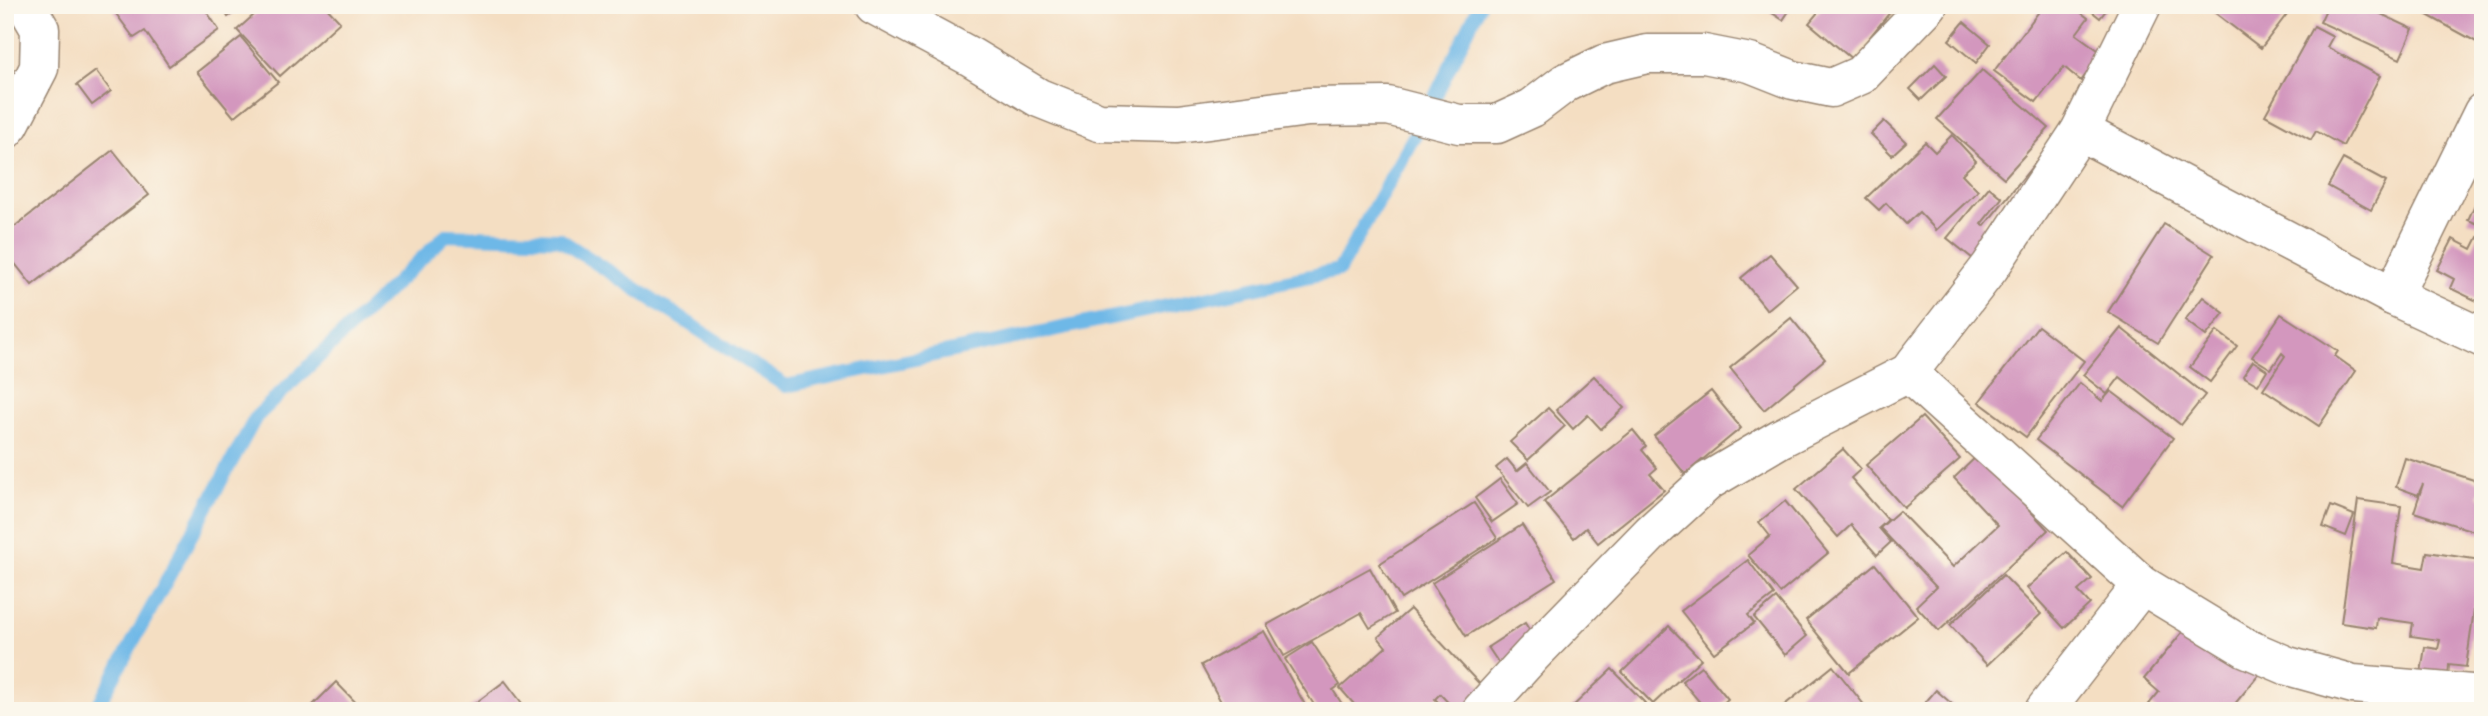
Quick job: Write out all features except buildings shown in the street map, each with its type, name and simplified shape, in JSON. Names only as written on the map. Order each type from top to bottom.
[{"type":"street","points":[[5,130],[39,68],[40,29],[26,5]]},
{"type":"street","points":[[874,5],[971,57],[1039,98],[1100,122],[1178,124],[1308,107],[1388,106],[1459,124],[1497,124],[1532,108],[1565,83],[1604,64],[1647,54],[1704,54],[1750,63],[1793,80],[1831,88],[1861,75],[1928,5]]},
{"type":"street","points":[[1481,711],[1532,654],[1651,533],[1708,481],[1782,438],[1908,373],[1990,267],[2080,131],[2142,5]]},
{"type":"street","points":[[2393,296],[2483,111]]},
{"type":"street","points":[[2080,131],[2393,296],[2483,338]]},
{"type":"street","points":[[1908,373],[2142,585],[2246,648],[2288,666],[2353,684],[2483,695]]},
{"type":"street","points":[[2044,711],[2142,585]]},
{"type":"waterway","points":[[95,711],[256,417],[446,235],[559,239],[786,386],[1339,270],[1426,115],[1480,5]]}]
